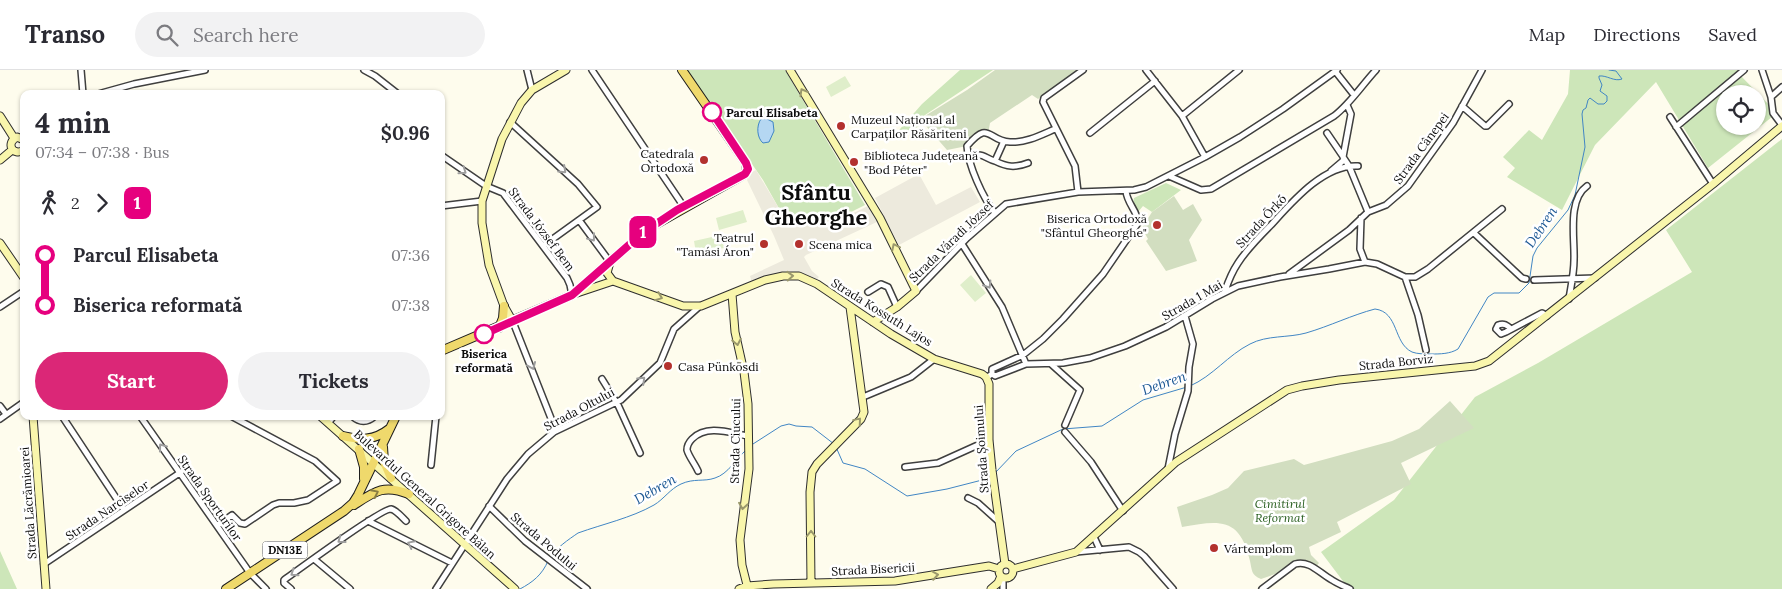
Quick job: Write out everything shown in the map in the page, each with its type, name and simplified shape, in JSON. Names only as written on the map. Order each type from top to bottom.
[{"type":"main road","points":[[512,322],[489,265],[482,223],[482,202],[502,139],[524,98],[532,90],[566,70]]},
{"type":"main road","points":[[572,295],[642,233],[684,207],[742,176],[748,169],[746,163],[682,70]]},
{"type":"main road","points":[[790,70],[880,218],[916,291]]},
{"type":"main road","points":[[0,116],[14,138]]},
{"type":"main road","name":"Strada Borviz","points":[[1076,552],[1185,455],[1287,390],[1339,380],[1482,364],[1496,357],[1713,184],[1782,125]]},
{"type":"main road","points":[[14,138],[20,138]]},
{"type":"main road","points":[[14,138],[10,144],[12,150],[20,152]]},
{"type":"main road","points":[[0,160],[12,150]]},
{"type":"main road","points":[[0,243],[20,272]]},
{"type":"main road","points":[[610,262],[608,273],[613,281],[683,306],[701,306]]},
{"type":"main road","name":"Strada Kossuth Lajos","points":[[701,306],[765,280],[790,276],[804,278],[934,359],[989,375]]},
{"type":"main road","points":[[445,350],[572,295],[613,281]]},
{"type":"main road","name":"Strada Váradi József","points":[[873,322],[916,291]]},
{"type":"main road","name":"Strada Ciucului","points":[[732,294],[735,332],[747,392],[748,477],[741,518],[740,540],[742,565],[748,588]]},
{"type":"main road","points":[[499,328],[503,318],[504,306]]},
{"type":"main road","points":[[811,582],[810,492],[812,472],[817,464],[862,416],[864,407],[850,307]]},
{"type":"main road","points":[[852,324],[859,312]]},
{"type":"main road","name":"Strada Șoimului","points":[[989,375],[989,440],[1002,572]]},
{"type":"main road","name":"Strada Lăcrămioarei","points":[[33,420],[46,589]]},
{"type":"main road","name":"Bulevardul General Grigore Bălan","points":[[325,420],[374,462],[513,588]]},
{"type":"main road","name":"DN13E","points":[[226,589],[344,511],[353,503],[394,420]]},
{"type":"main road","points":[[343,436],[370,439],[390,428]]},
{"type":"main road","points":[[384,441],[383,458],[391,478]]},
{"type":"main road","points":[[359,449],[364,467],[364,483]]},
{"type":"main road","points":[[344,511],[380,489],[395,489],[409,494]]},
{"type":"main road","points":[[991,589],[998,583],[1002,572],[1010,566],[1012,569],[1076,552]]},
{"type":"main road","name":"Strada Bisericii","points":[[748,588],[811,582],[878,582],[911,579],[989,566],[1002,572]]},
{"type":"main road","points":[[1002,572],[1007,578],[1011,576],[1012,569]]},
{"type":"main road","points":[[739,589],[748,588]]},
{"type":"street","points":[[81,70],[84,90]]},
{"type":"street","points":[[119,90],[188,71],[205,70]]},
{"type":"street","points":[[364,70],[371,72],[393,90]]},
{"type":"street","points":[[526,70],[532,90]]},
{"type":"street","points":[[592,70],[684,207]]},
{"type":"street","points":[[1078,192],[1075,166],[1055,130],[1043,102],[1046,97],[1083,70]]},
{"type":"street","points":[[1146,70],[1182,116],[1205,157]]},
{"type":"street","points":[[1182,116],[1240,70]]},
{"type":"street","points":[[1169,176],[1187,185],[1208,190],[1334,116],[1347,105],[1376,70]]},
{"type":"street","name":"Strada Cânepei","points":[[1288,275],[1340,237],[1368,212],[1386,205],[1408,186],[1453,123],[1482,70]]},
{"type":"street","points":[[1676,127],[1744,70]]},
{"type":"street","points":[[1762,70],[1771,97],[1773,113],[1782,125]]},
{"type":"street","name":"Strada Váradi József","points":[[916,291],[995,212],[1008,203],[1078,192],[1140,189],[1205,157],[1283,109],[1336,71],[1354,95]]},
{"type":"street","points":[[1090,133],[1155,81]]},
{"type":"street","points":[[84,86],[86,90]]},
{"type":"street","points":[[1771,97],[1782,87]]},
{"type":"street","points":[[1462,106],[1487,126],[1509,104]]},
{"type":"street","points":[[1343,157],[1351,114],[1347,105]]},
{"type":"street","points":[[1670,117],[1713,184]]},
{"type":"street","points":[[510,122],[578,184],[597,207],[543,246]]},
{"type":"street","points":[[995,212],[988,204],[970,162],[967,146],[975,137],[988,132],[1004,141],[1024,140],[1055,130]]},
{"type":"street","points":[[1327,133],[1349,166],[1368,212]]},
{"type":"street","points":[[995,161],[1004,141]]},
{"type":"street","points":[[970,162],[976,156],[982,155],[1003,165],[1017,167],[1028,163]]},
{"type":"street","name":"Strada Őrkő","points":[[1225,292],[1237,265],[1253,244],[1294,200],[1326,175],[1343,157]]},
{"type":"street","name":"Strada József Bem","points":[[445,158],[486,186],[503,192],[569,281],[572,295]]},
{"type":"street","name":"Strada Őrkő","points":[[1326,175],[1349,166],[1358,166]]},
{"type":"street","points":[[1569,299],[1575,235],[1573,215],[1581,192],[1587,186]]},
{"type":"street","points":[[989,375],[992,369],[1023,355],[1043,339],[1090,290],[1134,230],[1138,219],[1127,198],[1126,190]]},
{"type":"street","points":[[445,206],[482,202]]},
{"type":"street","points":[[1426,350],[1418,315],[1405,277],[1415,277],[1423,273],[1474,234],[1502,209]]},
{"type":"street","points":[[1361,218],[1360,249],[1365,262]]},
{"type":"street","points":[[579,220],[610,262]]},
{"type":"street","points":[[1474,234],[1522,278],[1526,279]]},
{"type":"street","points":[[962,244],[1002,307],[1026,364]]},
{"type":"street","name":"Strada 1 Mai","points":[[989,375],[995,376],[1026,364],[1063,363],[1102,354],[1147,337],[1238,286],[1288,275],[1365,262],[1377,264],[1405,277]]},
{"type":"street","points":[[1534,280],[1596,278]]},
{"type":"street","points":[[868,292],[881,284],[888,288],[896,307]]},
{"type":"street","points":[[0,307],[20,294]]},
{"type":"street","name":"Strada Oltului","points":[[436,589],[489,506],[520,462],[556,431],[617,402],[660,363],[672,333],[701,306]]},
{"type":"street","points":[[1511,329],[1542,313],[1547,316]]},
{"type":"street","points":[[1168,469],[1174,434],[1188,391],[1193,344],[1185,316]]},
{"type":"street","points":[[512,322],[556,431]]},
{"type":"street","points":[[863,397],[911,377],[934,359]]},
{"type":"street","points":[[1052,364],[1080,390],[1065,425]]},
{"type":"street","points":[[602,379],[617,402],[640,454]]},
{"type":"street","points":[[0,418],[20,405]]},
{"type":"street","points":[[0,406],[6,414]]},
{"type":"street","points":[[65,420],[124,510]]},
{"type":"street","name":"Strada Sporturilor","points":[[143,420],[250,573],[266,589]]},
{"type":"street","points":[[218,526],[232,515],[240,523],[246,524],[273,505],[308,500],[337,481],[315,461],[238,420]]},
{"type":"street","points":[[431,465],[436,420]]},
{"type":"street","points":[[698,471],[687,446],[694,437],[718,430],[748,440]]},
{"type":"street","points":[[1064,432],[1091,462],[1123,511]]},
{"type":"street","points":[[905,467],[938,463],[989,440]]},
{"type":"street","name":"Strada Narciselor","points":[[44,564],[181,472]]},
{"type":"street","name":"Strada Șoimului","points":[[968,498],[978,503],[998,520]]},
{"type":"street","name":"Strada Podului","points":[[489,506],[520,537],[587,589]]},
{"type":"street","points":[[291,589],[284,583],[284,580],[364,522],[369,522],[388,509],[393,509],[406,521]]},
{"type":"street","points":[[369,522],[452,564]]},
{"type":"street","points":[[1094,537],[1100,550]]},
{"type":"street","points":[[1076,552],[1130,548],[1139,552],[1173,589]]},
{"type":"street","points":[[314,559],[350,589]]},
{"type":"street","points":[[1262,589],[1295,564],[1302,562],[1313,566],[1331,580],[1350,589]]},
{"type":"street","points":[[1002,572],[1002,589]]},
{"type":"green space","name":"Parcul Elisabeta","points":[[687,70],[785,70],[865,205],[831,222],[829,219],[813,224],[802,222],[790,228],[763,180]]},
{"type":"green space","points":[[960,70],[993,70],[919,119],[922,124],[897,140],[893,137],[922,104]]},
{"type":"green space","points":[[995,70],[1078,70],[1038,99],[1032,95],[990,123],[988,134],[975,137],[967,146],[947,150],[920,119]]},
{"type":"green space","points":[[1570,70],[1746,70],[1740,75],[1750,85],[1716,85],[1716,135],[1749,135],[1708,168],[1656,82],[1595,145],[1562,210],[1507,177],[1515,168],[1503,157],[1529,130],[1542,140],[1568,94]]},
{"type":"green space","points":[[845,76],[851,86],[831,97],[826,87]]},
{"type":"green space","points":[[1766,102],[1777,113],[1766,122]]},
{"type":"green space","points":[[1782,139],[1782,589],[1349,589],[1321,552],[1394,500],[1475,397],[1538,363],[1692,272],[1666,230]]},
{"type":"green space","points":[[1166,183],[1181,190],[1152,212],[1143,206],[1138,212],[1133,203],[1134,198]]},
{"type":"green space","points":[[1174,196],[1183,210],[1193,204],[1202,220],[1189,240],[1197,261],[1166,271],[1146,241],[1148,239],[1142,228],[1152,212]]},
{"type":"green space","points":[[743,210],[747,222],[719,230],[716,218]]},
{"type":"green space","points":[[721,235],[724,248],[696,253],[694,241]]},
{"type":"green space","points":[[971,275],[986,293],[975,302],[960,285]]},
{"type":"green space","name":"Cimitirul Reformat","points":[[1450,401],[1474,428],[1401,463],[1411,484],[1337,522],[1341,532],[1309,547],[1311,555],[1319,563],[1315,568],[1307,563],[1261,579],[1252,572],[1246,547],[1234,529],[1218,523],[1182,527],[1177,507],[1228,488],[1244,471],[1294,459],[1304,465],[1392,441],[1419,429]]},
{"type":"green space","points":[[0,551],[17,589],[0,589]]},
{"type":"shaded area","points":[[756,170],[790,227],[802,222],[813,224],[829,220],[831,224],[870,205],[879,221],[806,255],[804,257],[812,271],[819,277],[816,280],[789,271],[781,272],[752,283],[750,276],[784,260],[747,180],[752,172]]},
{"type":"shaded area","points":[[919,174],[936,205],[971,187],[980,202],[899,245],[875,198]]},
{"type":"water","points":[[765,118],[773,122],[774,131],[769,142],[763,143],[758,135],[758,128],[761,119]]},
{"type":"waterway","name":"Debren","points":[[1190,386],[1206,377],[1242,349],[1257,341],[1306,333],[1375,309],[1383,311],[1388,316],[1402,342],[1412,352],[1441,354],[1458,349],[1488,297],[1494,293],[1519,293],[1529,283],[1533,256],[1537,248],[1568,210],[1575,195],[1585,147],[1583,110],[1586,108],[1590,98],[1598,104],[1604,104],[1607,101],[1607,96],[1600,91],[1602,85],[1599,76],[1616,80],[1622,79],[1616,71],[1609,70]]},
{"type":"waterway","name":"Debren","points":[[995,473],[1016,451],[1063,429],[1102,426],[1143,400],[1187,387]]},
{"type":"waterway","name":"Debren","points":[[753,444],[781,426],[789,424],[812,427],[834,444]]},
{"type":"waterway","name":"Debren","points":[[836,447],[843,463],[865,469],[907,496],[947,489],[990,478]]},
{"type":"waterway","name":"Debren","points":[[550,558],[559,547],[578,533],[645,510],[658,503],[681,484],[720,476],[746,450]]},
{"type":"waterway","name":"Debren","points":[[520,589],[537,578],[548,561]]},
{"type":"bus line","name":"1","points":[[484,334],[572,295],[653,226],[677,210],[745,174],[748,169],[746,163],[712,112]]},
{"type":"place","name":"Parcul Elisabeta","points":[[712,112]]},
{"type":"place","name":"Muzeul Național al Carpaților Răsăriteni","points":[[841,126]]},
{"type":"place","name":"Catedrala Ortodoxă","points":[[704,160]]},
{"type":"place","name":"Biblioteca Județeană \"Bod Péter\"","points":[[854,162]]},
{"type":"place","name":"Biserica Ortodoxă \"Sfântul Gheorghe\"","points":[[1157,225]]},
{"type":"place","name":"Teatrul \"Tamási Áron\"","points":[[764,244]]},
{"type":"place","name":"Scena mica","points":[[799,244]]},
{"type":"place","name":"Biserica reformată","points":[[484,334]]},
{"type":"place","name":"Casa Pünkösdi","points":[[668,366]]},
{"type":"place","name":"Vártemplom","points":[[1214,548]]},
{"type":"district","name":"Sfântu Gheorghe","points":[[816,204]]}]
